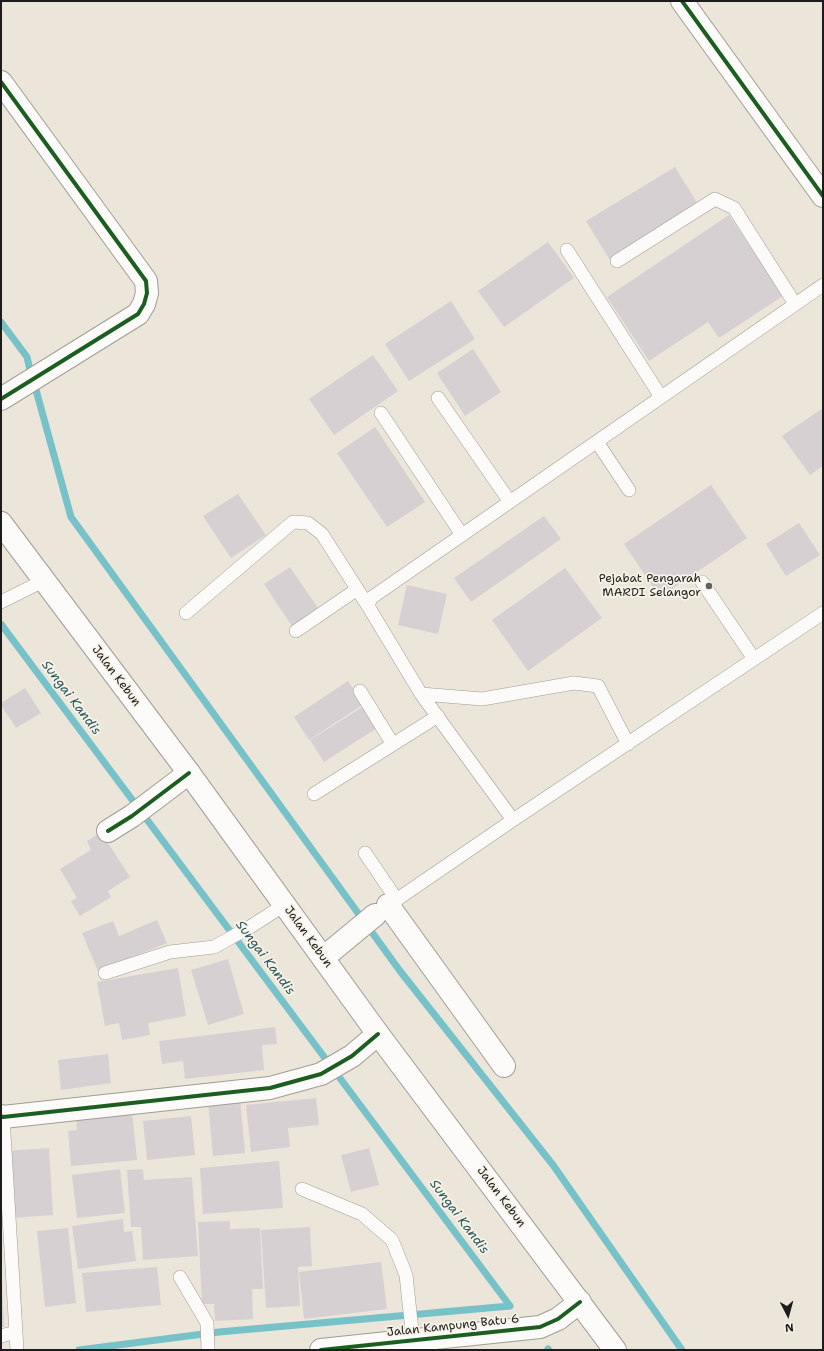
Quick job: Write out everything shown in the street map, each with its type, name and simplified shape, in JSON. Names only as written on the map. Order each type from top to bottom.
[{"type":"street","points":[[682,1],[823,196]]},
{"type":"street","points":[[1,82],[146,281],[147,292],[144,304],[138,314],[1,399]]},
{"type":"street","name":"Jalan Kebun","points":[[1,523],[189,773],[378,1034],[615,1350]]},
{"type":"street","points":[[108,831],[140,811],[189,773]]},
{"type":"street","points":[[323,958],[387,907],[504,1066]]},
{"type":"street","points":[[2,1117],[270,1088],[321,1074],[352,1056],[378,1034]]},
{"type":"street","name":"Jalan Kampung Batu 6","points":[[321,1350],[356,1348],[407,1340],[540,1326],[558,1319],[580,1302]]},
{"type":"lane","points":[[617,261],[715,199],[734,208],[795,304]]},
{"type":"lane","points":[[567,250],[661,397]]},
{"type":"lane","points":[[368,606],[371,598],[823,285]]},
{"type":"lane","points":[[438,398],[510,502]]},
{"type":"lane","points":[[381,413],[462,536]]},
{"type":"lane","points":[[597,442],[629,490]]},
{"type":"lane","points":[[186,613],[293,522],[308,522],[322,534],[356,590],[368,606],[421,694],[513,820]]},
{"type":"lane","points":[[1,602],[45,580]]},
{"type":"lane","points":[[702,582],[754,659]]},
{"type":"lane","points":[[296,631],[356,590]]},
{"type":"lane","points":[[365,853],[387,907],[513,820],[823,613]]},
{"type":"lane","points":[[421,694],[482,699],[574,683],[598,686],[628,744]]},
{"type":"lane","points":[[360,691],[392,743]]},
{"type":"lane","points":[[314,794],[392,743],[438,716]]},
{"type":"lane","points":[[106,973],[170,952],[214,947],[250,927],[284,905]]},
{"type":"lane","points":[[2,1117],[17,1348]]},
{"type":"lane","points":[[302,1189],[362,1214],[392,1240],[406,1275],[410,1306],[407,1340]]},
{"type":"lane","points":[[180,1277],[206,1323],[208,1349]]},
{"type":"lane","points":[[1,1336],[16,1332]]},
{"type":"building","points":[[675,167],[699,206],[610,260],[586,221]]},
{"type":"building","points":[[729,215],[783,296],[719,338],[708,322],[649,361],[607,297]]},
{"type":"building","points":[[548,242],[574,278],[504,327],[478,291]]},
{"type":"building","points":[[451,301],[475,339],[409,381],[385,344]]},
{"type":"building","points":[[473,349],[501,392],[465,416],[437,373]]},
{"type":"building","points":[[373,355],[398,391],[334,435],[309,399]]},
{"type":"building","points":[[823,408],[823,466],[810,475],[782,436]]},
{"type":"building","points":[[375,427],[425,502],[387,527],[337,453]]},
{"type":"building","points":[[711,485],[747,538],[660,597],[624,544]]},
{"type":"building","points":[[238,494],[266,535],[231,558],[203,516]]},
{"type":"building","points":[[544,516],[561,539],[471,602],[454,578]]},
{"type":"building","points":[[799,523],[820,555],[786,576],[766,544]]},
{"type":"building","points":[[290,567],[318,608],[292,626],[264,584]]},
{"type":"building","points":[[565,568],[602,618],[528,671],[492,620]]},
{"type":"building","points":[[407,585],[447,594],[438,634],[398,625]]},
{"type":"building","points":[[348,681],[364,704],[309,740],[294,717]]},
{"type":"building","points":[[25,688],[41,713],[16,728],[1,703]]},
{"type":"building","points":[[364,706],[377,728],[324,762],[310,740]]},
{"type":"building","points":[[101,832],[130,877],[108,891],[111,897],[80,916],[71,901],[77,898],[60,869],[91,850],[87,841]]},
{"type":"building","points":[[157,920],[167,943],[98,971],[82,933],[113,921],[119,936]]},
{"type":"building","points":[[228,959],[244,1014],[208,1025],[191,970]]},
{"type":"building","points":[[178,968],[186,1016],[148,1023],[150,1035],[122,1040],[119,1023],[105,1026],[97,982]]},
{"type":"building","points":[[275,1027],[277,1044],[262,1045],[264,1070],[185,1079],[183,1061],[162,1064],[159,1041]]},
{"type":"building","points":[[108,1054],[111,1083],[61,1090],[58,1060]]},
{"type":"building","points":[[240,1098],[245,1153],[213,1156],[208,1101]]},
{"type":"building","points":[[316,1098],[319,1125],[288,1128],[290,1147],[251,1152],[246,1105]]},
{"type":"building","points":[[132,1111],[137,1160],[71,1166],[68,1131],[77,1130],[76,1117]]},
{"type":"building","points":[[191,1116],[195,1155],[147,1160],[143,1121]]},
{"type":"building","points":[[49,1148],[53,1215],[11,1218],[6,1151]]},
{"type":"building","points":[[369,1148],[379,1185],[351,1192],[341,1155]]},
{"type":"building","points":[[279,1161],[283,1208],[203,1214],[200,1168]]},
{"type":"building","points":[[120,1169],[125,1213],[77,1218],[72,1175]]},
{"type":"building","points":[[143,1169],[144,1180],[192,1177],[198,1256],[143,1260],[141,1227],[131,1227],[127,1170]]},
{"type":"building","points":[[123,1219],[124,1232],[132,1231],[136,1261],[78,1269],[72,1226]]},
{"type":"building","points":[[230,1221],[230,1229],[260,1228],[263,1289],[252,1289],[253,1319],[215,1321],[214,1304],[202,1304],[198,1222]]},
{"type":"building","points":[[310,1227],[312,1266],[298,1267],[300,1306],[266,1308],[261,1230]]},
{"type":"building","points":[[68,1228],[76,1303],[45,1307],[37,1231]]},
{"type":"building","points":[[381,1262],[387,1309],[304,1319],[299,1272]]},
{"type":"building","points":[[157,1267],[161,1305],[86,1312],[82,1273]]},
{"type":"building","points":[[2,1281],[4,1327],[1,1327]]},
{"type":"waterway","points":[[1,322],[27,357],[30,370]]},
{"type":"waterway","points":[[36,390],[71,517],[400,971],[553,1165],[682,1350]]},
{"type":"waterway","name":"Sungai Kandis","points":[[1,624],[510,1306]]},
{"type":"waterway","points":[[79,1350],[219,1332],[510,1306]]},
{"type":"cycle path","points":[[682,1],[823,196]]},
{"type":"cycle path","points":[[1,82],[146,281],[147,293],[144,304],[138,314],[1,399]]},
{"type":"cycle path","points":[[108,831],[132,816],[189,773]]},
{"type":"cycle path","points":[[1,1116],[3,1117],[270,1088],[321,1074],[352,1056],[378,1034]]},
{"type":"cycle path","points":[[321,1350],[540,1327],[558,1319],[580,1302]]},
{"type":"place","name":"Pejabat Pengarah MARDI Selangor","points":[[709,586]]}]
